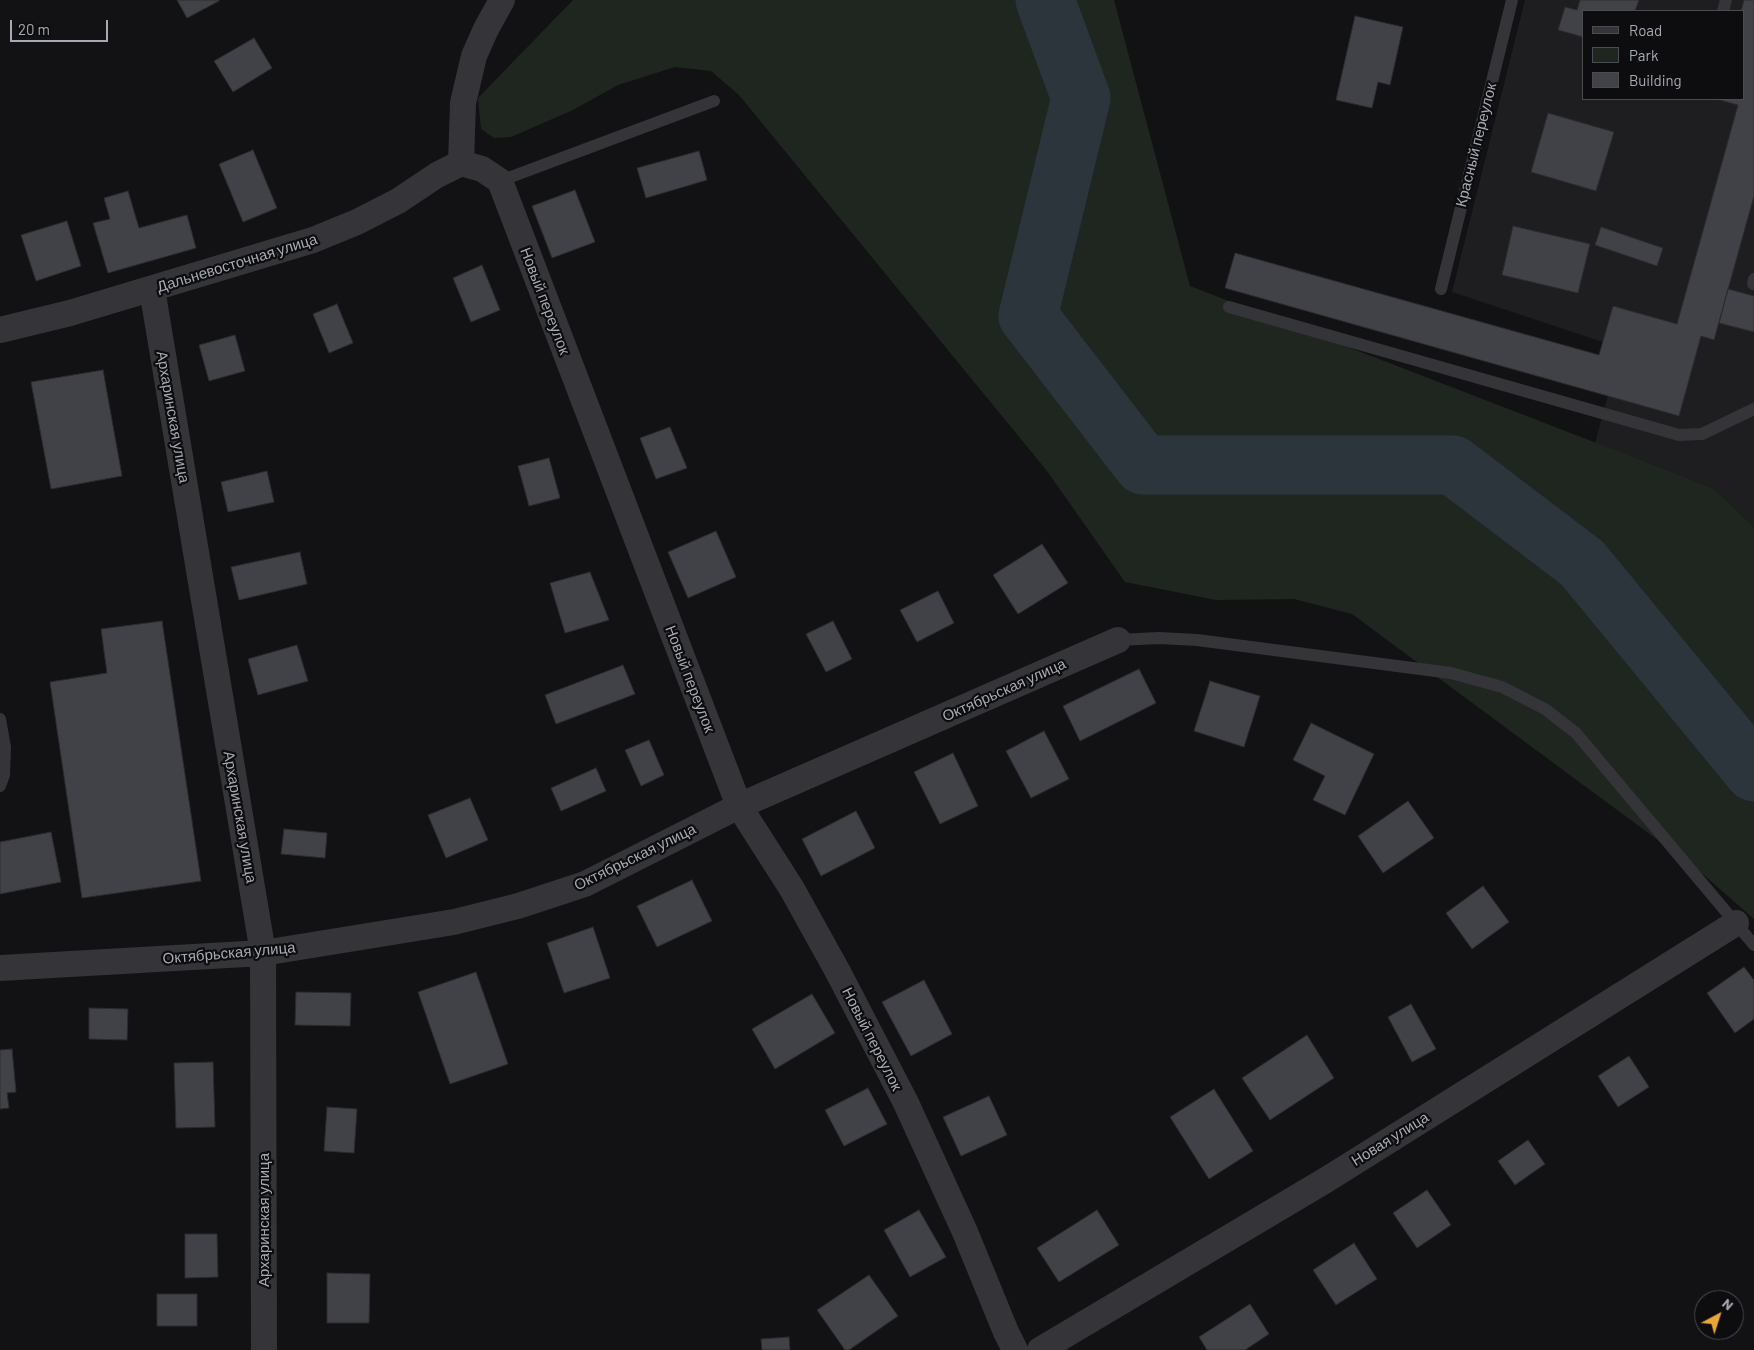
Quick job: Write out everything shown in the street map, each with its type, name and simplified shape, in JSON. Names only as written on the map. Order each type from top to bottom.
[{"type":"street","points":[[500,181],[482,169],[462,163],[463,103],[474,56],[502,0]]},
{"type":"street","name":"Дальневосточная улица","points":[[0,330],[70,313],[313,240],[358,222],[398,201],[437,175],[462,163]]},
{"type":"street","name":"Новый переулок","points":[[500,181],[739,806],[792,889],[838,972],[906,1104],[1015,1350]]},
{"type":"street","name":"Архаринская улица","points":[[152,289],[264,953],[264,1350]]},
{"type":"street","name":"Октябрьская улица","points":[[0,968],[264,953],[454,922],[518,906],[585,884],[739,806],[1118,640]]},
{"type":"street","name":"Новая улица","points":[[1040,1350],[1326,1180],[1736,923]]},
{"type":"lane","name":"Красный переулок","points":[[1441,289],[1512,0]]},
{"type":"lane","points":[[500,181],[714,101]]},
{"type":"lane","points":[[1229,307],[1679,435],[1702,434],[1754,409]]},
{"type":"lane","points":[[1118,640],[1159,638],[1197,640],[1451,673],[1502,687],[1545,709],[1576,732],[1754,945]]},
{"type":"lane","points":[[0,719],[4,747],[4,775],[0,786]]},
{"type":"shaded area","points":[[1525,0],[1754,0],[1754,527],[1713,488],[1595,443],[1621,348],[1452,292]]},
{"type":"green space","points":[[573,0],[1114,0],[1190,286],[1713,488],[1754,527],[1754,919],[1697,869],[1352,614],[1294,599],[1216,600],[1125,582],[1047,471],[739,95],[711,71],[675,67],[618,85],[573,110],[511,137],[494,138],[481,129],[478,98]]},
{"type":"building","points":[[177,0],[219,0],[219,1],[187,18]]},
{"type":"building","points":[[1580,0],[1639,0],[1635,10],[1582,10],[1582,37],[1558,30],[1565,7],[1577,10]]},
{"type":"building","points":[[1744,0],[1754,0],[1754,196],[1714,340],[1701,336],[1679,416],[1225,288],[1235,253],[1599,355],[1613,306],[1677,324],[1738,105],[1720,100],[1744,100],[1744,10],[1741,10]]},
{"type":"building","points":[[1355,16],[1403,27],[1390,85],[1378,82],[1372,108],[1336,100]]},
{"type":"building","points":[[254,38],[272,68],[233,92],[214,61]]},
{"type":"building","points":[[1548,113],[1614,132],[1596,191],[1531,172]]},
{"type":"building","points":[[253,150],[277,208],[243,222],[219,164]]},
{"type":"building","points":[[699,151],[707,180],[646,198],[637,168]]},
{"type":"building","points":[[575,190],[595,242],[552,258],[532,206]]},
{"type":"building","points":[[128,191],[139,228],[187,215],[196,248],[108,273],[93,223],[110,219],[104,198]]},
{"type":"building","points":[[67,221],[81,266],[36,281],[21,235]]},
{"type":"building","points":[[1513,226],[1590,244],[1578,293],[1502,275]]},
{"type":"building","points":[[1601,227],[1663,248],[1657,266],[1595,245]]},
{"type":"building","points":[[482,265],[500,310],[471,322],[453,278]]},
{"type":"building","points":[[1728,289],[1754,296],[1754,332],[1719,323]]},
{"type":"building","points":[[337,304],[353,343],[329,353],[313,314]]},
{"type":"building","points":[[235,335],[245,371],[209,381],[199,345]]},
{"type":"building","points":[[103,370],[122,476],[51,489],[31,382]]},
{"type":"building","points":[[670,427],[687,468],[656,479],[640,438]]},
{"type":"building","points":[[549,458],[560,498],[529,506],[518,466]]},
{"type":"building","points":[[267,471],[274,502],[228,512],[221,482]]},
{"type":"building","points":[[716,531],[736,577],[688,598],[668,552]]},
{"type":"building","points":[[1042,544],[1068,583],[1018,614],[993,575]]},
{"type":"building","points":[[300,552],[307,584],[239,600],[231,567]]},
{"type":"building","points":[[590,572],[609,620],[565,633],[550,583]]},
{"type":"building","points":[[938,591],[954,623],[917,642],[900,610]]},
{"type":"building","points":[[162,621],[201,881],[82,898],[50,682],[107,673],[101,629]]},
{"type":"building","points":[[833,621],[852,659],[826,672],[806,634]]},
{"type":"building","points":[[297,645],[308,681],[258,695],[248,659]]},
{"type":"building","points":[[623,665],[635,694],[556,724],[545,695]]},
{"type":"building","points":[[1139,669],[1156,703],[1080,741],[1063,706]]},
{"type":"building","points":[[1210,681],[1260,696],[1244,747],[1194,731]]},
{"type":"building","points":[[1311,723],[1374,754],[1345,815],[1313,800],[1325,776],[1293,760]]},
{"type":"building","points":[[1044,731],[1069,779],[1031,798],[1006,751]]},
{"type":"building","points":[[649,740],[664,775],[641,786],[625,750]]},
{"type":"building","points":[[953,753],[978,806],[940,824],[914,772]]},
{"type":"building","points":[[596,768],[606,791],[561,811],[551,788]]},
{"type":"building","points":[[470,798],[488,840],[446,858],[428,815]]},
{"type":"building","points":[[1408,801],[1434,838],[1383,873],[1358,836]]},
{"type":"building","points":[[856,811],[875,848],[821,876],[802,839]]},
{"type":"building","points":[[284,829],[327,833],[325,858],[281,854]]},
{"type":"building","points":[[51,832],[61,882],[0,894],[0,842]]},
{"type":"building","points":[[692,880],[712,921],[657,947],[637,906]]},
{"type":"building","points":[[1483,886],[1509,922],[1472,949],[1446,913]]},
{"type":"building","points":[[593,927],[610,978],[564,993],[547,943]]},
{"type":"building","points":[[1744,967],[1754,980],[1754,1019],[1735,1033],[1707,993]]},
{"type":"building","points":[[476,972],[508,1064],[450,1084],[418,992]]},
{"type":"building","points":[[924,980],[952,1034],[911,1056],[882,1002]]},
{"type":"building","points":[[296,992],[351,993],[350,1026],[295,1025]]},
{"type":"building","points":[[812,994],[835,1033],[775,1069],[752,1029]]},
{"type":"building","points":[[1411,1004],[1436,1049],[1412,1062],[1388,1017]]},
{"type":"building","points":[[89,1008],[128,1009],[127,1040],[89,1039]]},
{"type":"building","points":[[1307,1035],[1334,1078],[1270,1120],[1242,1078]]},
{"type":"building","points":[[12,1049],[16,1092],[7,1093],[9,1108],[0,1109],[0,1050]]},
{"type":"building","points":[[1629,1056],[1649,1087],[1618,1107],[1598,1076]]},
{"type":"building","points":[[213,1062],[215,1127],[176,1128],[174,1063]]},
{"type":"building","points":[[868,1088],[887,1124],[844,1146],[825,1110]]},
{"type":"building","points":[[1214,1089],[1253,1151],[1209,1179],[1170,1117]]},
{"type":"building","points":[[989,1096],[1007,1135],[961,1156],[943,1117]]},
{"type":"building","points":[[327,1107],[357,1109],[354,1153],[324,1151]]},
{"type":"building","points":[[1528,1140],[1545,1164],[1515,1185],[1498,1161]]},
{"type":"building","points":[[1427,1190],[1451,1225],[1417,1248],[1393,1213]]},
{"type":"building","points":[[919,1210],[946,1257],[910,1277],[884,1230]]},
{"type":"building","points":[[1097,1210],[1119,1245],[1059,1282],[1037,1248]]},
{"type":"building","points":[[185,1234],[217,1234],[218,1277],[185,1278]]},
{"type":"building","points":[[1354,1243],[1377,1279],[1336,1305],[1313,1270]]},
{"type":"building","points":[[327,1273],[370,1274],[369,1323],[327,1323]]},
{"type":"building","points":[[869,1275],[898,1316],[849,1350],[845,1350],[817,1310]]},
{"type":"building","points":[[157,1294],[197,1294],[197,1326],[157,1326]]},
{"type":"building","points":[[1250,1304],[1269,1334],[1245,1350],[1207,1350],[1199,1337]]},
{"type":"building","points":[[789,1337],[790,1350],[762,1350],[761,1339]]},
{"type":"waterway","points":[[1045,0],[1081,98],[1028,316],[1143,465],[1453,465],[1582,563],[1754,772]]}]
